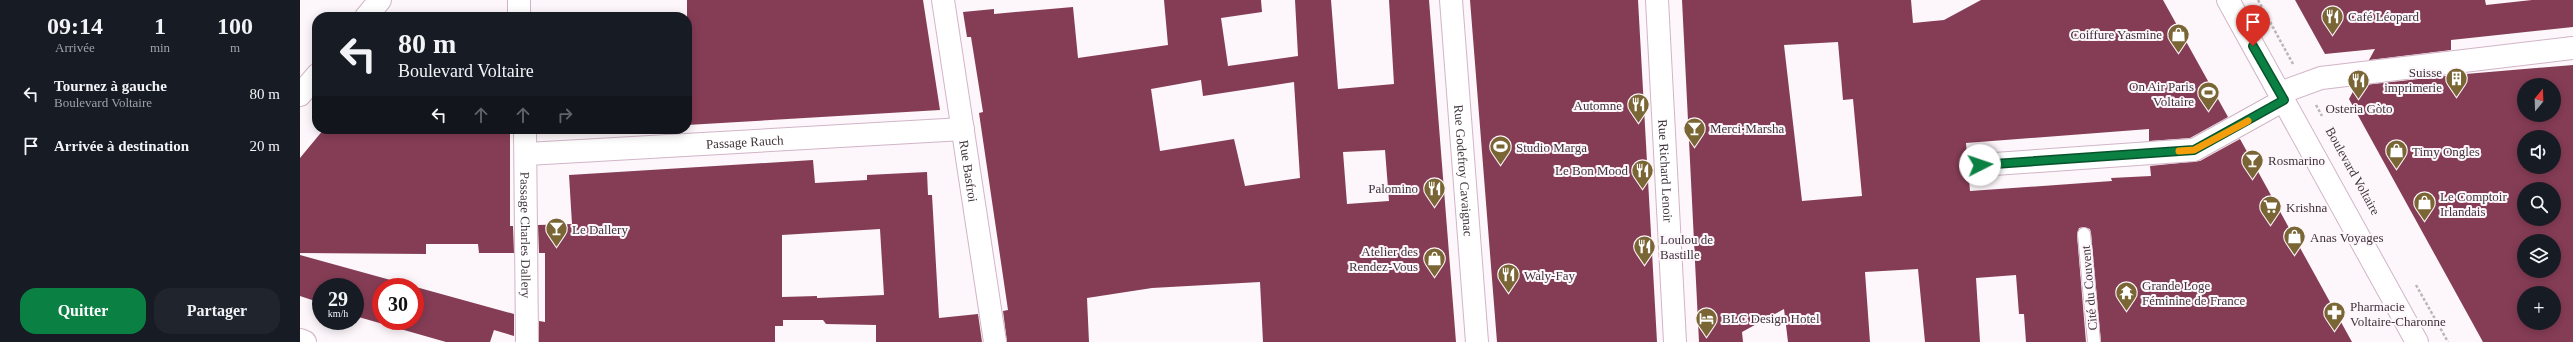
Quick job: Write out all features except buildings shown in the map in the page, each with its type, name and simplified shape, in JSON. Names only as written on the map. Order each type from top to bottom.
[{"type":"street","points":[[370,12],[380,0]]},
{"type":"street","points":[[519,0],[519,12]]},
{"type":"street","name":"Rue Basfroi","points":[[943,0],[995,342]]},
{"type":"street","name":"Rue Godefroy Cavaignac","points":[[1451,0],[1477,342]]},
{"type":"street","name":"Rue Richard Lenoir","points":[[1657,0],[1675,342]]},
{"type":"street","name":"Boulevard Voltaire","points":[[2228,0],[2417,342]]},
{"type":"street","points":[[1980,165],[2194,150],[2282,96],[2304,84],[2321,78],[2573,48]]},
{"type":"street","points":[[300,96],[312,81]]},
{"type":"street","name":"Passage Rauch","points":[[527,154],[963,130]]},
{"type":"street","name":"Passage Charles Dallery","points":[[525,134],[527,154],[527,342]]},
{"type":"street","points":[[300,340],[304,342]]},
{"type":"lane","name":"Cité du Couvent","points":[[2084,234],[2094,342]]},
{"type":"path","name":"Boulevard Voltaire","points":[[2258,0],[2323,118]]},
{"type":"path","points":[[2413,280],[2448,342]]},
{"type":"slow traffic","points":[[2179,151],[2194,150],[2248,121]]},
{"type":"place","name":"Café Léopard","points":[[2333,36]]},
{"type":"place","name":"Coiffure Yasmine","points":[[2178,54]]},
{"type":"place","name":"Suisse imprimerie","points":[[2457,98]]},
{"type":"place","name":"Osteria Gòto","points":[[2359,100]]},
{"type":"place","name":"On Air Paris Voltaire","points":[[2209,112]]},
{"type":"place","name":"Automne","points":[[1638,124]]},
{"type":"place","name":"Merci·Marsha","points":[[1695,148]]},
{"type":"place","name":"Studio Marga","points":[[1500,166]]},
{"type":"place","name":"Timy Ongles","points":[[2396,170]]},
{"type":"place","name":"Rosmarino","points":[[2253,180]]},
{"type":"place","name":"Le Bon Mood","points":[[1643,190]]},
{"type":"place","name":"Palomino","points":[[1434,208]]},
{"type":"place","name":"Le Comptoir Irlandais","points":[[2425,222]]},
{"type":"place","name":"Krishna","points":[[2270,226]]},
{"type":"place","name":"Le Dallery","points":[[557,248]]},
{"type":"place","name":"Anas Voyages","points":[[2294,256]]},
{"type":"place","name":"Loulou de Bastille","points":[[1644,266]]},
{"type":"place","name":"Atelier des Rendez-Vous","points":[[1434,278]]},
{"type":"place","name":"Waly-Fay","points":[[1509,294]]},
{"type":"place","name":"Grande Loge Féminine de France","points":[[2126,312]]},
{"type":"place","name":"Pharmacie Voltaire-Charonne","points":[[2334,332]]},
{"type":"place","name":"BLC Design Hotel","points":[[1706,338]]},
{"type":"route","points":[[1980,165],[2194,150],[2284,100],[2253,46]]}]
